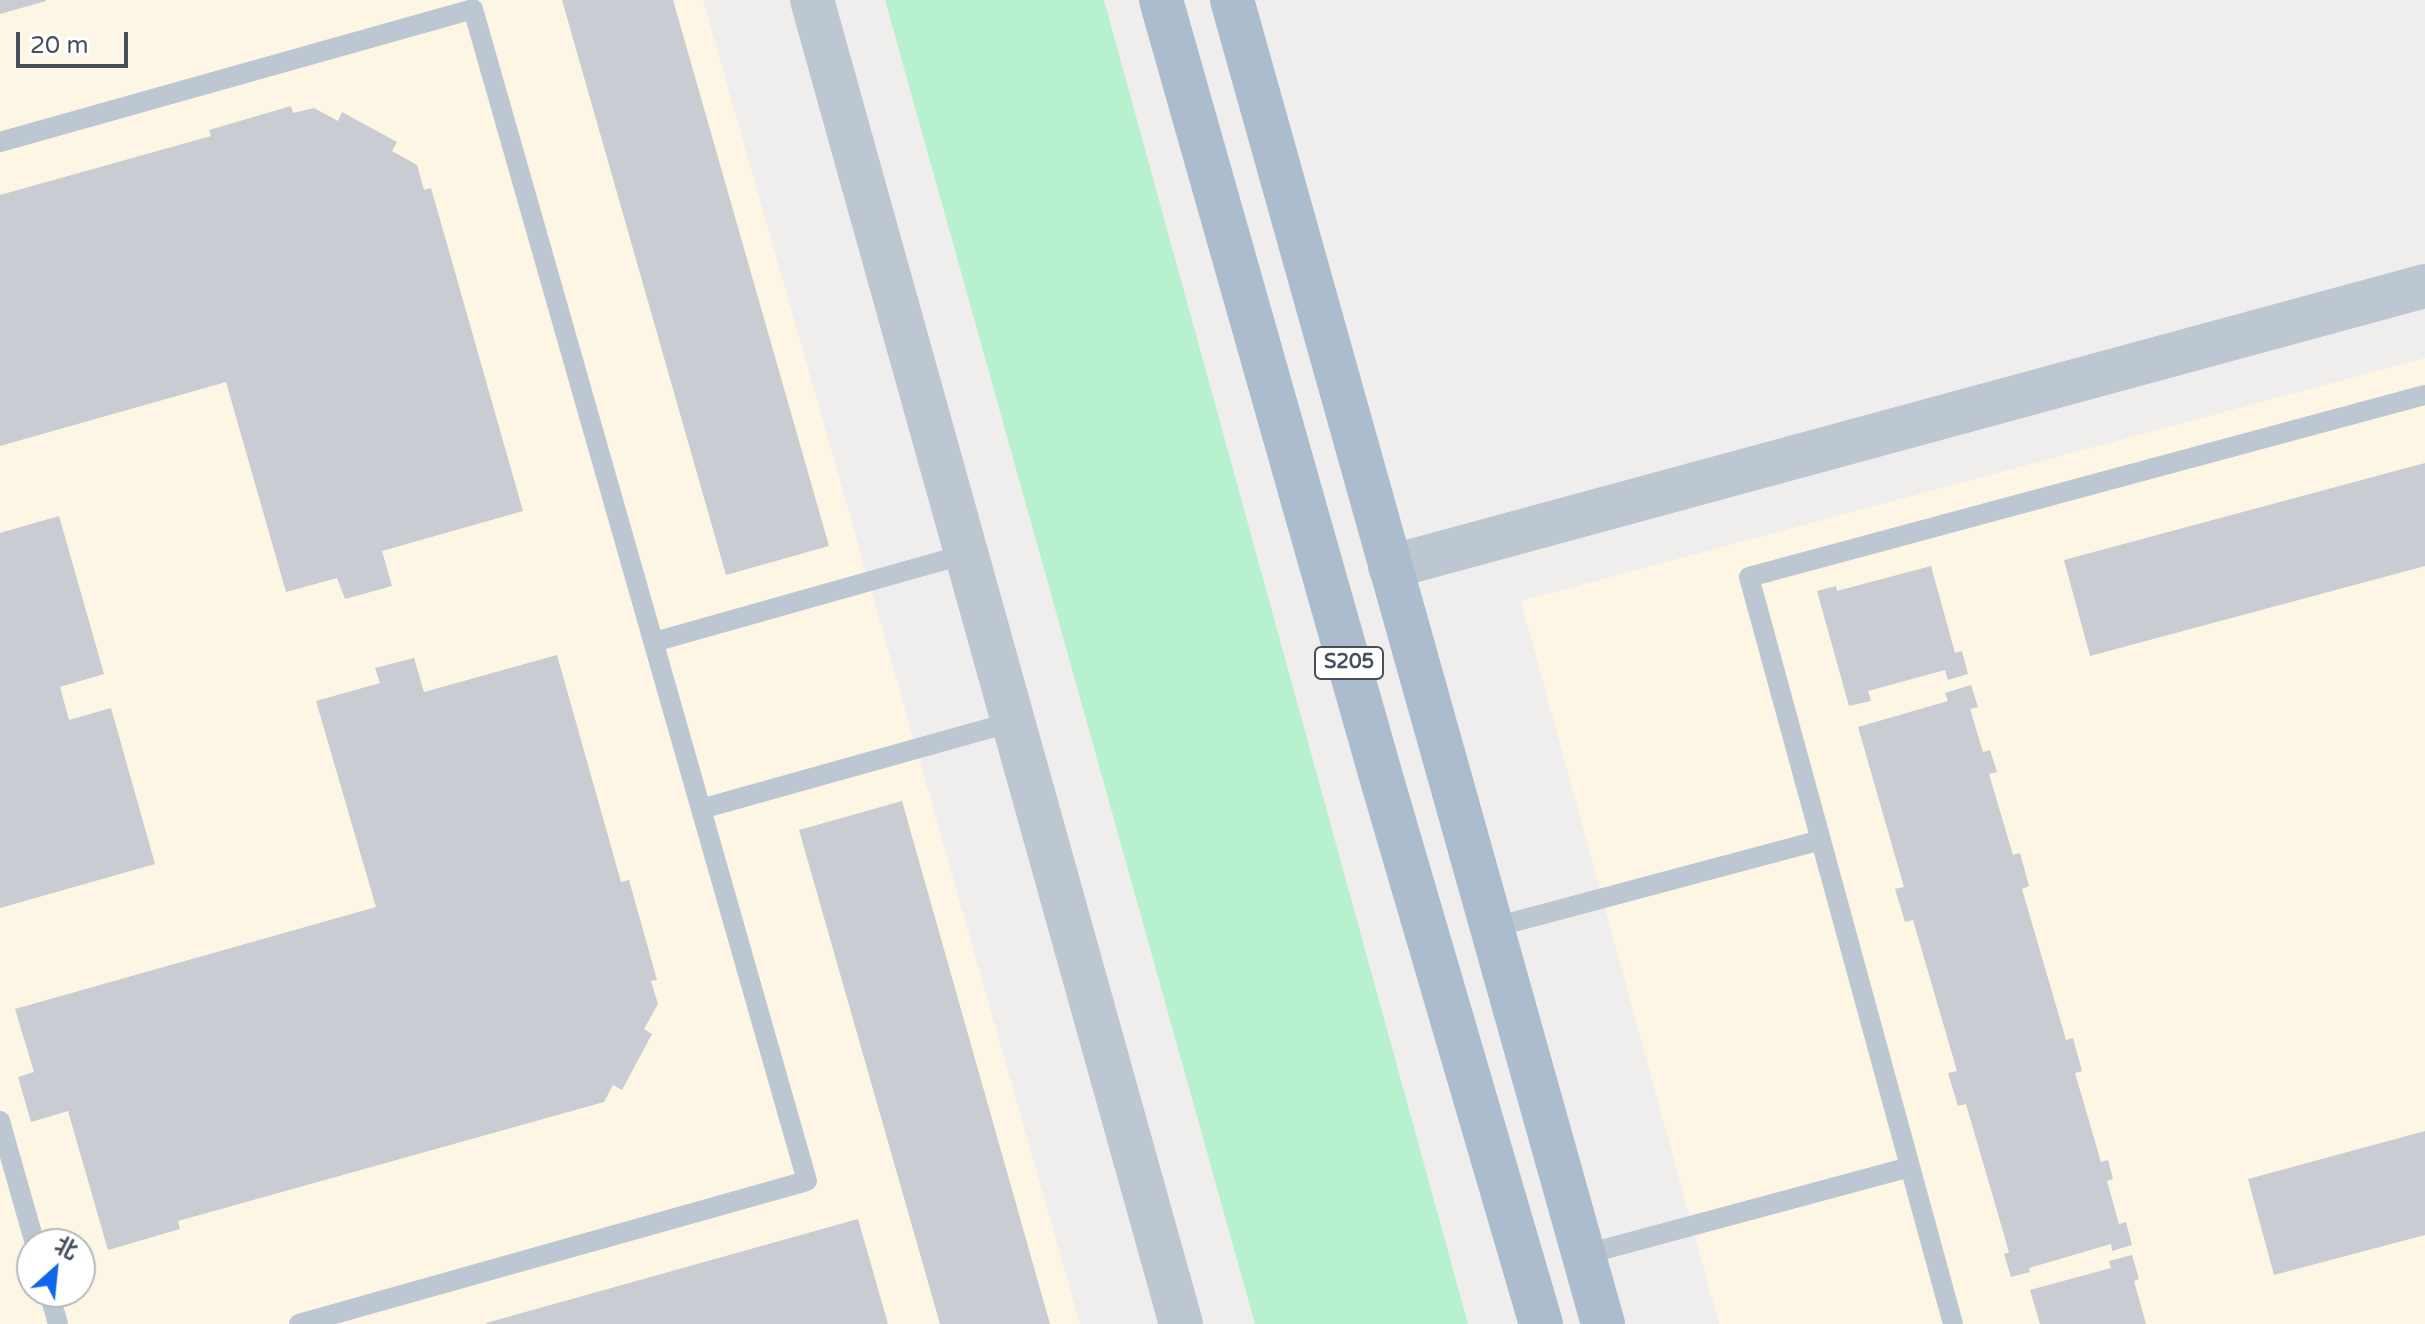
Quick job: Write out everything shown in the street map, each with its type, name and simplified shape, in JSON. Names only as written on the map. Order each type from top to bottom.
[{"type":"main road","name":"S205","points":[[1161,0],[1382,780],[1541,1324]]},
{"type":"main road","name":"S205","points":[[1232,0],[1603,1324]]},
{"type":"street","points":[[812,0],[1181,1324]]},
{"type":"street","points":[[1390,567],[2425,286]]},
{"type":"lane","points":[[0,142],[473,9],[807,1181],[299,1324]]},
{"type":"lane","points":[[1953,1324],[1749,577],[2425,395]]},
{"type":"lane","points":[[654,642],[966,554]]},
{"type":"lane","points":[[701,809],[1012,722]]},
{"type":"lane","points":[[1491,928],[1821,840]]},
{"type":"lane","points":[[0,1121],[30,1228]]},
{"type":"lane","points":[[1583,1255],[1910,1167]]},
{"type":"shaded area","points":[[0,0],[703,0],[1080,1324],[0,1324]]},
{"type":"shaded area","points":[[2425,358],[2425,1324],[1719,1324],[1521,601]]},
{"type":"green space","points":[[885,0],[1104,0],[1468,1324],[1255,1324]]},
{"type":"building","points":[[0,0],[46,0],[46,1],[0,14]]},
{"type":"building","points":[[562,0],[673,0],[829,546],[726,575]]},
{"type":"building","points":[[291,106],[293,113],[314,108],[338,121],[342,112],[397,142],[392,151],[417,165],[424,190],[431,188],[523,511],[382,551],[392,586],[345,599],[337,578],[286,592],[226,382],[0,446],[0,195],[211,136],[209,130]]},
{"type":"building","points":[[2425,463],[2425,566],[2090,656],[2064,560]]},
{"type":"building","points":[[59,516],[104,674],[60,687],[69,720],[111,708],[155,864],[0,908],[0,533]]},
{"type":"building","points":[[1931,566],[1955,653],[1962,651],[1968,674],[1948,680],[1945,670],[1868,691],[1871,701],[1849,706],[1817,591],[1836,586],[1837,591]]},
{"type":"building","points":[[557,655],[621,882],[629,880],[657,980],[651,981],[658,1004],[644,1029],[652,1034],[622,1090],[613,1085],[604,1102],[178,1221],[180,1229],[108,1250],[68,1111],[31,1122],[18,1077],[34,1072],[15,1009],[376,907],[316,701],[380,683],[375,668],[414,658],[424,692]]},
{"type":"building","points":[[1971,685],[1978,707],[1970,709],[1983,752],[1990,750],[1997,772],[1989,774],[2013,855],[2020,853],[2029,886],[2022,889],[2066,1040],[2073,1038],[2082,1071],[2075,1073],[2101,1162],[2108,1160],[2113,1179],[2107,1181],[2119,1224],[2126,1222],[2132,1245],[2112,1251],[2111,1244],[2029,1268],[2030,1272],[2011,1277],[2004,1254],[2009,1252],[1966,1104],[1958,1106],[1948,1073],[1957,1071],[1913,920],[1905,922],[1895,889],[1904,887],[1858,727],[1948,701],[1945,693]]},
{"type":"building","points":[[902,801],[1050,1324],[940,1324],[799,830]]},
{"type":"building","points":[[2425,1131],[2425,1235],[2274,1275],[2248,1179]]},
{"type":"building","points":[[858,1219],[888,1324],[486,1324],[486,1323]]},
{"type":"building","points":[[2132,1255],[2139,1279],[2134,1281],[2146,1324],[2040,1324],[2030,1290],[2111,1268],[2109,1261]]}]
